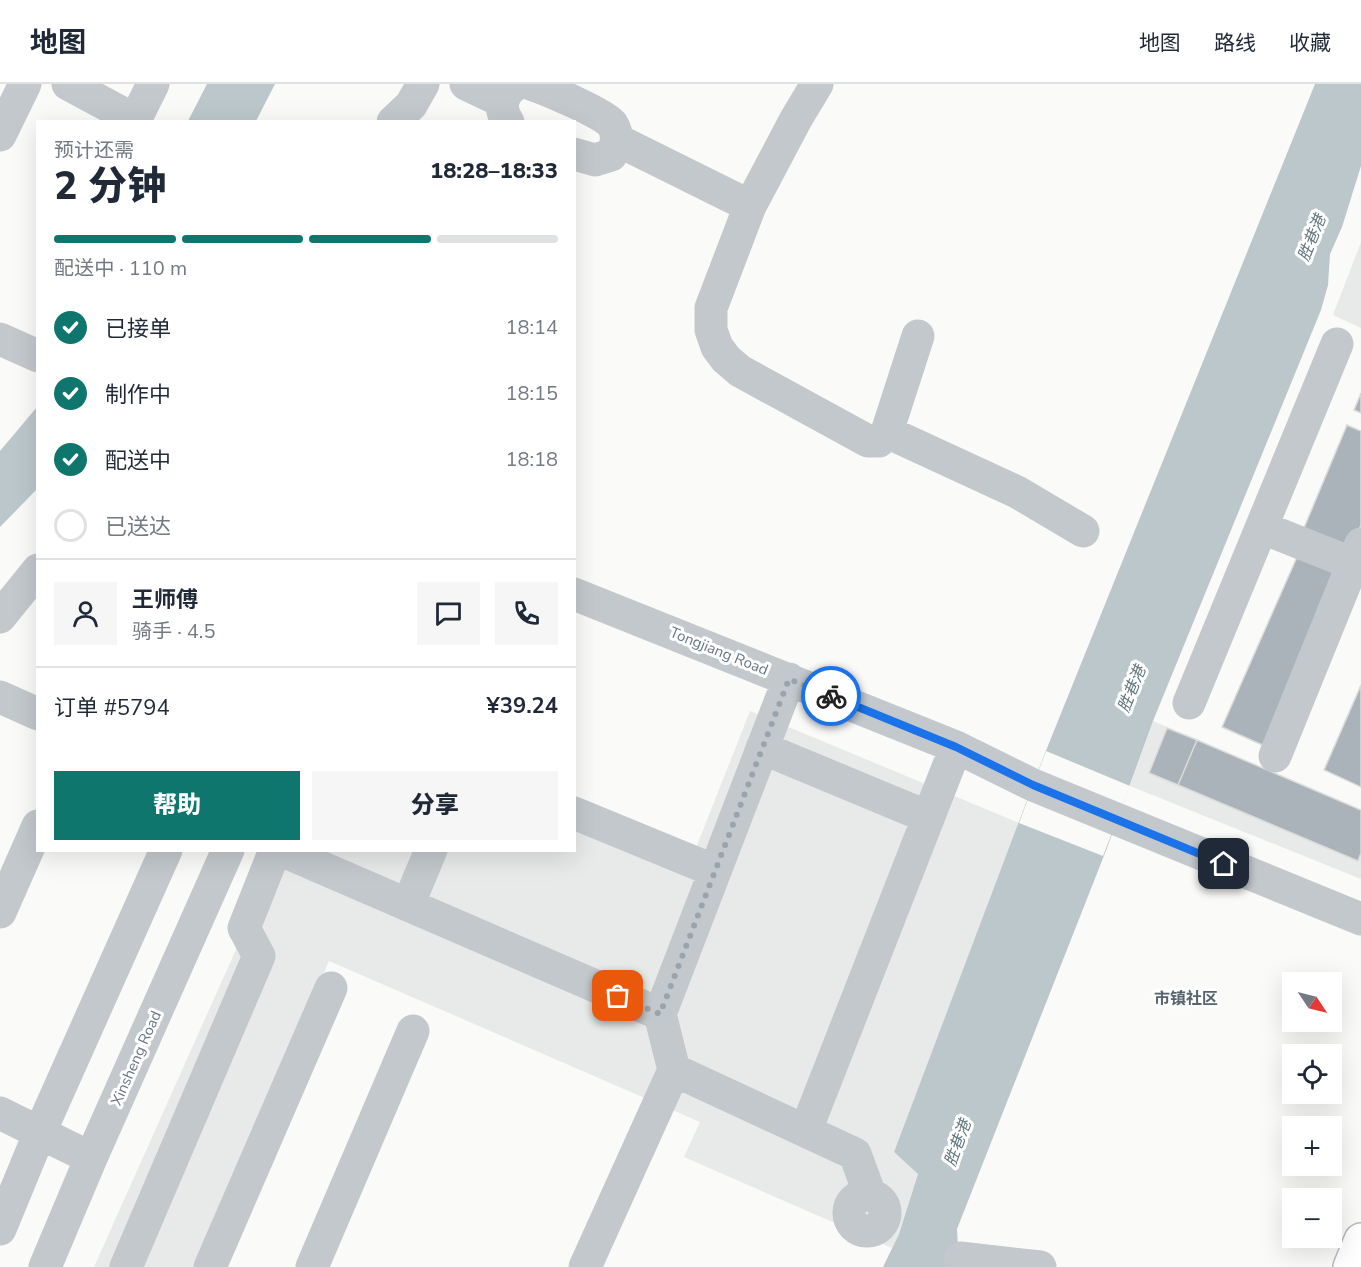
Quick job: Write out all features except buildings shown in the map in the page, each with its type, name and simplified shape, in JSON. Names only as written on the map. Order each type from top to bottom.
[{"type":"main road","points":[[1350,1267],[1361,1240]]},
{"type":"street","points":[[0,135],[25,84]]},
{"type":"street","points":[[68,84],[133,120]]},
{"type":"street","points":[[135,120],[153,84]]},
{"type":"street","points":[[395,120],[411,105],[423,84]]},
{"type":"street","points":[[466,84],[510,94],[569,102],[597,113],[612,124],[614,147]]},
{"type":"street","points":[[817,84],[796,119],[747,214],[711,308],[711,330],[717,347],[726,359],[740,371],[868,441],[879,441],[887,432],[918,336]]},
{"type":"street","points":[[614,147],[747,214]]},
{"type":"street","points":[[576,155],[595,160],[614,147]]},
{"type":"street","points":[[0,339],[36,355]]},
{"type":"street","points":[[1189,703],[1337,344]]},
{"type":"street","points":[[887,432],[1017,492],[1083,531]]},
{"type":"street","points":[[1263,528],[1358,558],[1275,756]]},
{"type":"street","points":[[0,617],[36,572]]},
{"type":"street","name":"Tongjiang Road","points":[[576,595],[956,747],[1033,785],[1117,821],[1361,919]]},
{"type":"street","points":[[585,1267],[674,1070],[660,1014],[789,679]]},
{"type":"street","points":[[0,696],[36,713]]},
{"type":"street","points":[[806,1130],[956,747]]},
{"type":"street","points":[[762,748],[928,817]]},
{"type":"street","points":[[576,814],[715,871]]},
{"type":"street","points":[[0,912],[36,831]]},
{"type":"street","points":[[0,1230],[40,1132],[165,852]]},
{"type":"street","name":"Xinsheng Road","points":[[45,1267],[227,852]]},
{"type":"street","points":[[126,1267],[259,956],[244,928],[274,852]]},
{"type":"street","points":[[286,852],[660,1014]]},
{"type":"street","points":[[408,905],[430,852]]},
{"type":"street","points":[[211,1267],[331,988]]},
{"type":"street","points":[[312,1267],[414,1031]]},
{"type":"street","points":[[674,1070],[855,1154],[870,1195]]},
{"type":"street","points":[[0,1113],[91,1158]]},
{"type":"street","points":[[960,1258],[1040,1267]]},
{"type":"shaded area","points":[[1361,242],[1361,328],[1333,315]]},
{"type":"shaded area","points":[[750,711],[1019,823],[894,1152],[918,1174],[899,1234],[892,1248],[684,1157],[700,1122],[329,961],[202,1267],[94,1267],[280,852],[576,852],[576,802],[694,853]]},
{"type":"shaded area","points":[[1153,721],[1361,810],[1361,879],[1130,786]]},
{"type":"water","points":[[207,84],[275,84],[257,120],[189,120]]},
{"type":"water","name":"胜巷港","points":[[1315,84],[1361,84],[1361,166],[1342,227],[1330,254],[1328,285],[1321,310],[1153,721],[1107,848],[957,1229],[959,1267],[883,1267],[899,1234],[918,1174],[894,1152],[1043,758]]},
{"type":"water","points":[[36,408],[36,490],[0,527],[0,451]]},
{"type":"pier","points":[[1046,751],[1130,786],[1103,856],[1019,823]]},
{"type":"way so far","points":[[618,996],[660,1014],[789,679],[831,696]]},
{"type":"district","name":"市镇社区","points":[[1186,999]]},
{"type":"route","points":[[831,696],[956,747],[1033,785],[1117,821],[1224,864]]}]
